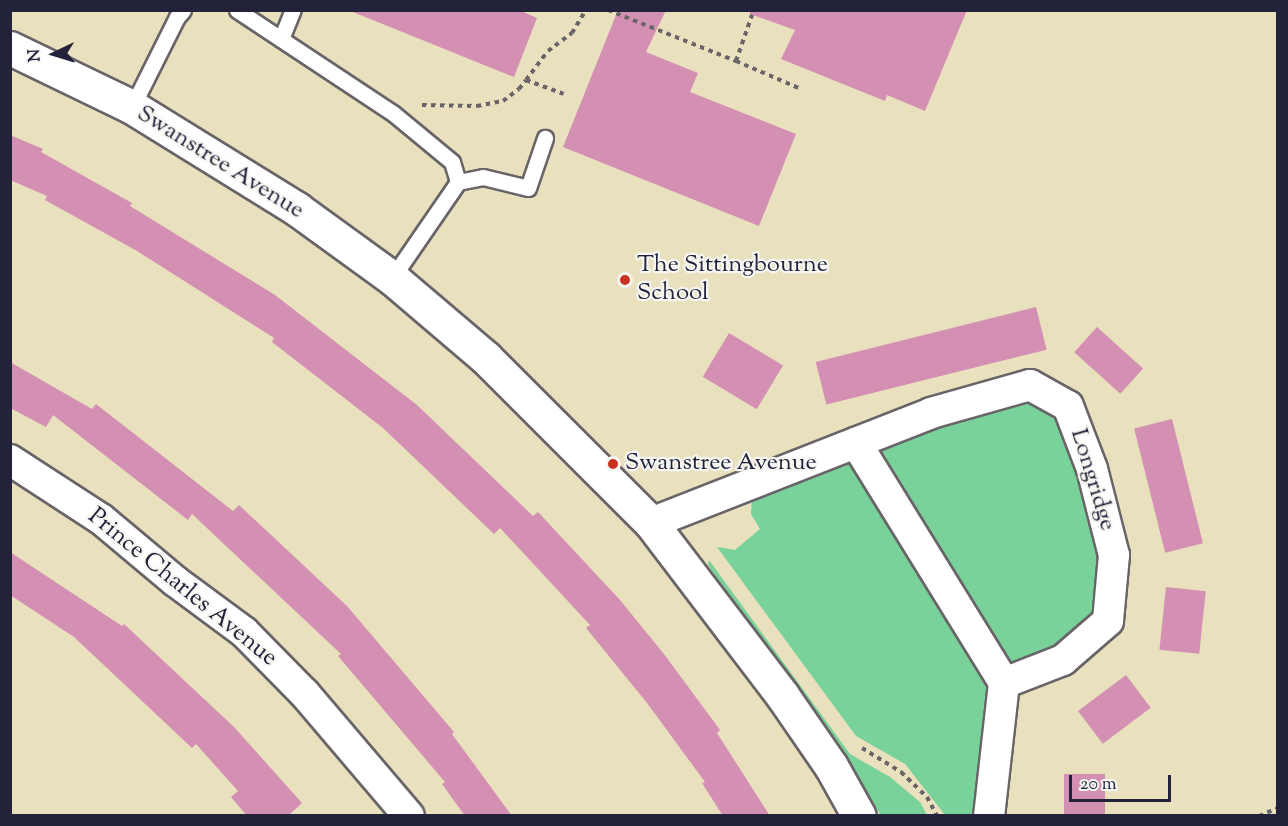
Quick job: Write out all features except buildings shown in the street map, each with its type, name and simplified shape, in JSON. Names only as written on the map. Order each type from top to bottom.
[{"type":"street","name":"Swanstree Avenue","points":[[10,48],[132,107],[297,209],[392,278],[486,358],[651,523],[782,695],[831,766],[859,816]]},
{"type":"street","name":"Longridge","points":[[651,523],[931,413],[1030,385],[1068,406],[1092,469],[1114,555],[1108,621],[1063,660],[1004,683]]},
{"type":"street","points":[[856,443],[1004,683],[989,816]]},
{"type":"street","name":"Prince Charles Avenue","points":[[10,460],[101,519],[175,581],[243,632],[305,694],[408,816]]},
{"type":"lane","points":[[132,107],[177,17],[183,10]]},
{"type":"lane","points":[[237,10],[394,114],[452,162],[458,182]]},
{"type":"lane","points":[[281,39],[293,10]]},
{"type":"lane","points":[[392,278],[458,182],[483,177],[528,188],[544,138]]},
{"type":"path","points":[[394,114],[409,105],[477,106],[503,100],[519,89],[548,51],[572,33],[586,10]]},
{"type":"path","points":[[608,10],[801,89]]},
{"type":"path","points":[[736,61],[753,15]]},
{"type":"path","points":[[526,80],[564,94]]},
{"type":"path","points":[[1259,816],[1278,808]]},
{"type":"green space","points":[[1030,385],[1068,406],[1092,469],[1108,621],[992,680],[977,815],[945,815],[905,764],[856,736],[717,547],[735,550],[760,529],[751,514],[752,496]]},
{"type":"green space","points":[[709,560],[850,754],[890,777],[920,802],[927,815],[881,815],[708,565]]},
{"type":"place","name":"The Sittingbourne School","points":[[625,280]]},
{"type":"place","name":"Swanstree Avenue","points":[[613,464]]}]
